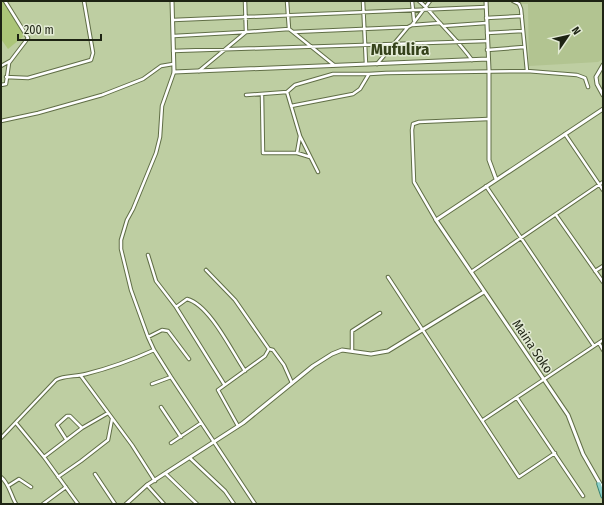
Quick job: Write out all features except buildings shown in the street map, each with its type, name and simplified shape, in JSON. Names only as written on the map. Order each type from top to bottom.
[{"type":"main road","points":[[599,484],[603,488]]},
{"type":"main road","points":[[599,484],[603,496]]},
{"type":"street","points":[[1,85],[6,84],[6,77],[11,61],[28,38],[5,1]]},
{"type":"street","points":[[6,77],[28,78],[91,60],[92,53],[84,1]]},
{"type":"street","points":[[175,1],[172,1],[174,72],[162,106],[160,137],[156,153],[132,211],[128,217],[121,245],[131,290],[154,350],[255,504]]},
{"type":"street","points":[[245,1],[246,32]]},
{"type":"street","points":[[287,1],[289,29]]},
{"type":"street","points":[[363,1],[366,65]]},
{"type":"street","points":[[412,1],[414,22]]},
{"type":"street","points":[[419,1],[430,10],[440,23],[459,41],[473,61]]},
{"type":"street","points":[[412,25],[430,1]]},
{"type":"street","points":[[486,1],[489,70],[489,160],[496,179]]},
{"type":"street","points":[[513,1],[520,6],[527,71]]},
{"type":"street","points":[[173,20],[421,11],[486,7]]},
{"type":"street","points":[[486,18],[522,16]]},
{"type":"street","points":[[377,64],[408,27],[412,25],[440,23]]},
{"type":"street","points":[[443,26],[486,23]]},
{"type":"street","points":[[293,32],[408,27]]},
{"type":"street","points":[[174,36],[289,29],[335,66]]},
{"type":"street","points":[[487,33],[523,31]]},
{"type":"street","points":[[199,70],[246,32]]},
{"type":"street","points":[[173,51],[487,41]]},
{"type":"street","points":[[488,50],[524,47]]},
{"type":"street","points":[[174,72],[473,61],[488,59]]},
{"type":"street","points":[[1,66],[11,61]]},
{"type":"street","points":[[1,121],[38,113],[102,95],[143,79],[161,66],[173,64]]},
{"type":"street","points":[[603,65],[596,77],[597,84],[603,95]]},
{"type":"street","points":[[246,95],[287,92],[295,85],[333,74],[489,70],[527,71],[577,75],[585,78],[588,86]]},
{"type":"street","points":[[291,106],[357,92],[369,74]]},
{"type":"street","points":[[287,92],[300,136],[318,172]]},
{"type":"street","points":[[262,95],[263,153],[297,153],[310,157]]},
{"type":"street","points":[[488,119],[419,122],[414,123],[412,126],[414,182],[420,195],[436,220],[603,109]]},
{"type":"street","points":[[565,134],[603,190]]},
{"type":"street","points":[[297,153],[300,136]]},
{"type":"street","points":[[472,272],[603,182]]},
{"type":"street","points":[[486,186],[594,346]]},
{"type":"street","points":[[556,215],[603,282]]},
{"type":"street","name":"Maina Soko","points":[[436,220],[568,415],[584,454],[599,484]]},
{"type":"street","points":[[148,255],[156,281],[176,307],[224,384]]},
{"type":"street","points":[[595,271],[603,266]]},
{"type":"street","points":[[206,270],[235,300],[269,349],[273,350],[284,365],[292,383]]},
{"type":"street","points":[[388,277],[519,477],[555,453]]},
{"type":"street","points":[[126,504],[148,485],[238,426],[314,366],[332,354],[342,350],[352,350],[371,354],[388,351],[423,331],[484,292]]},
{"type":"street","points":[[176,307],[187,298],[199,306],[211,319],[245,371]]},
{"type":"street","points":[[352,350],[352,331],[380,313]]},
{"type":"street","points":[[148,337],[162,330],[168,331],[189,359]]},
{"type":"street","points":[[483,420],[603,340]]},
{"type":"street","points":[[599,343],[603,350]]},
{"type":"street","points":[[238,426],[218,392],[219,388],[265,356],[269,349]]},
{"type":"street","points":[[1,438],[56,380],[64,377],[81,376],[126,362],[154,350]]},
{"type":"street","points":[[81,376],[155,481]]},
{"type":"street","points":[[152,384],[171,377]]},
{"type":"street","points":[[517,398],[583,496]]},
{"type":"street","points":[[160,407],[181,437]]},
{"type":"street","points":[[44,457],[82,428],[108,413]]},
{"type":"street","points":[[66,439],[57,425],[67,416],[70,416],[82,428]]},
{"type":"street","points":[[58,477],[86,458],[108,440],[112,419]]},
{"type":"street","points":[[16,423],[44,457],[78,504]]},
{"type":"street","points":[[171,443],[201,423]]},
{"type":"street","points":[[190,458],[225,491],[234,504]]},
{"type":"street","points":[[95,474],[115,504]]},
{"type":"street","points":[[166,474],[197,504]]},
{"type":"street","points":[[1,477],[8,486],[9,493],[16,504]]},
{"type":"street","points":[[8,486],[20,479],[31,487]]},
{"type":"street","points":[[148,485],[164,504]]},
{"type":"street","points":[[43,504],[66,487]]},
{"type":"shaded area","points":[[1,1],[3,1],[25,35],[8,49],[1,39]]},
{"type":"shaded area","points":[[520,1],[603,1],[603,59],[598,62],[529,66],[528,4],[520,4]]},
{"type":"district","name":"Mufulira","points":[[400,49]]}]
